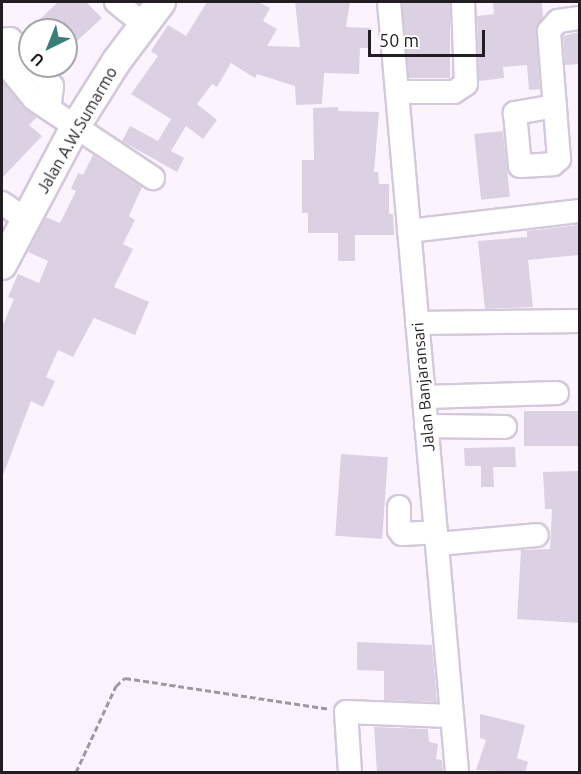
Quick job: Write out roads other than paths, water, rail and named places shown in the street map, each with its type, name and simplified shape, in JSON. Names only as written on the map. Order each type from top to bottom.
[{"type":"main road","name":"Jalan A.W.Sumarmo","points":[[2,265],[75,129],[161,2]]},
{"type":"street","points":[[116,2],[144,24]]},
{"type":"street","name":"Jalan Banjaransari","points":[[389,2],[457,772]]},
{"type":"street","points":[[397,92],[454,92],[466,84],[463,2]]},
{"type":"street","points":[[555,106],[549,31],[558,21],[579,18]]},
{"type":"street","points":[[2,40],[10,39],[18,47]]},
{"type":"street","points":[[2,60],[34,99],[75,129],[153,178]]},
{"type":"street","points":[[45,78],[52,86],[49,109]]},
{"type":"street","points":[[2,203],[26,220]]},
{"type":"street","points":[[409,231],[579,211]]},
{"type":"street","points":[[417,323],[579,321]]},
{"type":"street","points":[[424,397],[557,393]]},
{"type":"street","points":[[426,426],[505,427]]},
{"type":"street","points":[[399,507],[399,530],[402,534],[436,538],[537,535]]},
{"type":"street","points":[[351,772],[346,712],[452,716]]}]
